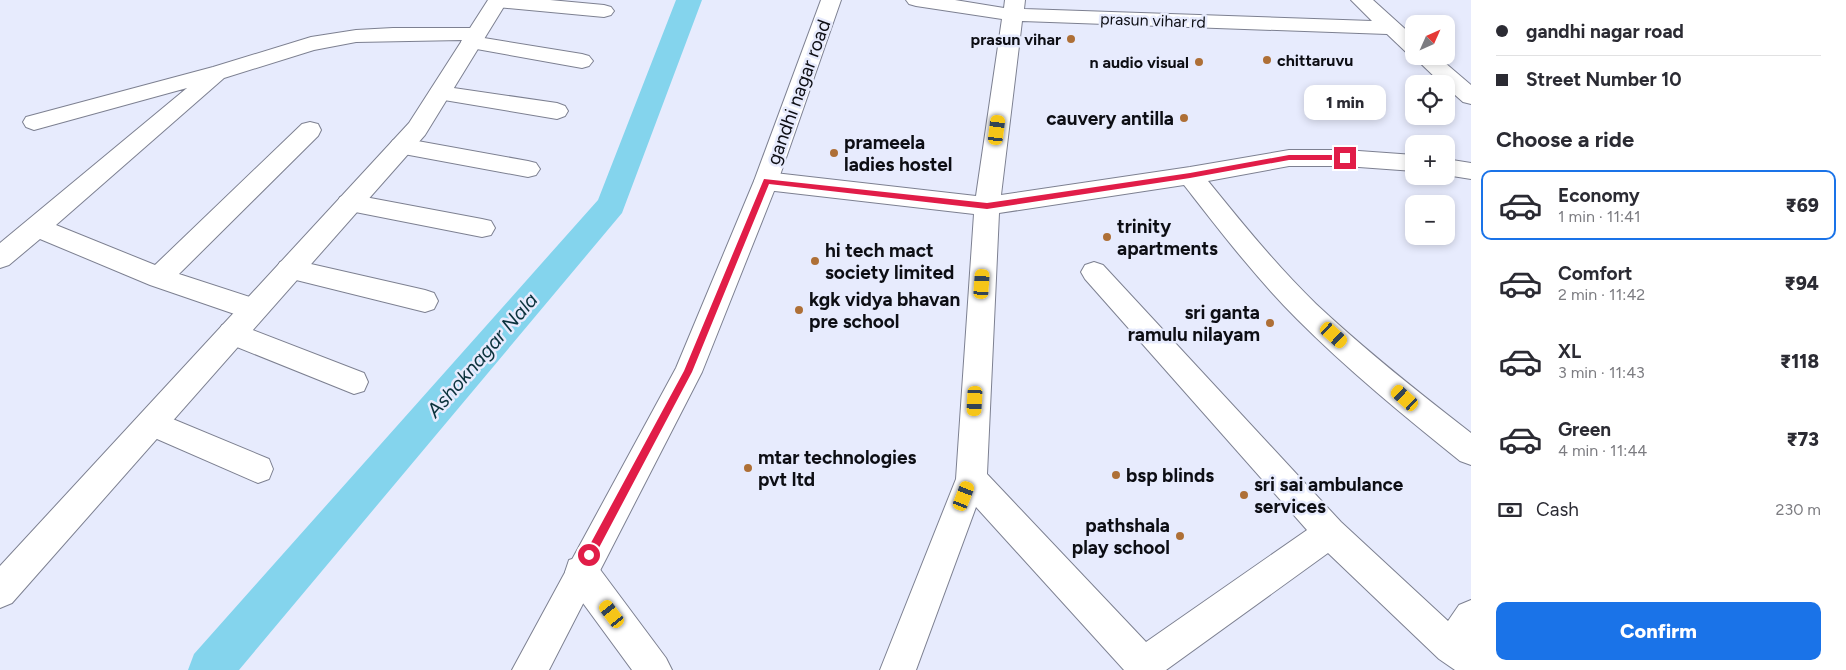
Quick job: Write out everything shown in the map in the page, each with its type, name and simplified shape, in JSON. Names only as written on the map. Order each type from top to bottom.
[{"type":"street","points":[[0,591],[252,309],[417,129],[497,0],[604,12]]},
{"type":"street","name":"gandhi nagar road","points":[[530,670],[580,572],[688,372],[766,181],[831,0]]},
{"type":"street","name":"prasun vihar rd","points":[[916,0],[1391,28]]},
{"type":"street","points":[[1365,1],[1405,40]]},
{"type":"street","points":[[898,670],[971,479],[987,206],[1014,7]]},
{"type":"street","points":[[34,122],[220,72],[310,44],[356,36],[394,34],[474,38],[582,61]]},
{"type":"street","points":[[1434,65],[1471,97]]},
{"type":"street","points":[[2,256],[220,72]]},
{"type":"street","points":[[440,93],[557,110]]},
{"type":"street","points":[[158,278],[310,130]]},
{"type":"street","points":[[401,146],[528,169]]},
{"type":"street","points":[[766,181],[987,206],[1190,176],[1289,158],[1345,158],[1405,162]]},
{"type":"street","points":[[1455,168],[1471,171]]},
{"type":"street","points":[[1190,176],[1252,252],[1306,310],[1419,411],[1471,451]]},
{"type":"street","points":[[349,203],[482,228]]},
{"type":"street","points":[[37,227],[158,278],[252,309]]},
{"type":"street","points":[[289,269],[425,301]]},
{"type":"street","points":[[1094,272],[1330,533],[1461,653],[1471,617]]},
{"type":"street","points":[[232,333],[354,382]]},
{"type":"street","points":[[151,423],[258,469]]},
{"type":"street","points":[[971,479],[1145,668],[1330,533]]},
{"type":"street","points":[[580,572],[654,670]]},
{"type":"waterway","name":"Ashoknagar Nala","points":[[210,670],[611,205],[689,0]]},
{"type":"place","name":"prasun vihar","points":[[1071,39]]},
{"type":"place","name":"chittaruvu","points":[[1267,60]]},
{"type":"place","name":"n audio visual","points":[[1199,62]]},
{"type":"place","name":"cauvery antilla","points":[[1184,118]]},
{"type":"place","name":"prameela ladies hostel","points":[[834,153]]},
{"type":"place","name":"trinity apartments","points":[[1107,237]]},
{"type":"place","name":"hi tech mact society limited","points":[[815,261]]},
{"type":"place","name":"kgk vidya bhavan pre school","points":[[799,310]]},
{"type":"place","name":"sri ganta ramulu nilayam","points":[[1270,323]]},
{"type":"place","name":"mtar technologies pvt ltd","points":[[748,468]]},
{"type":"place","name":"bsp blinds","points":[[1116,475]]},
{"type":"place","name":"sri sai ambulance services","points":[[1244,495]]},
{"type":"place","name":"pathshala play school","points":[[1180,536]]},
{"type":"route","points":[[589,555],[688,372],[766,181],[987,206],[1190,176],[1289,158],[1345,158]]}]
